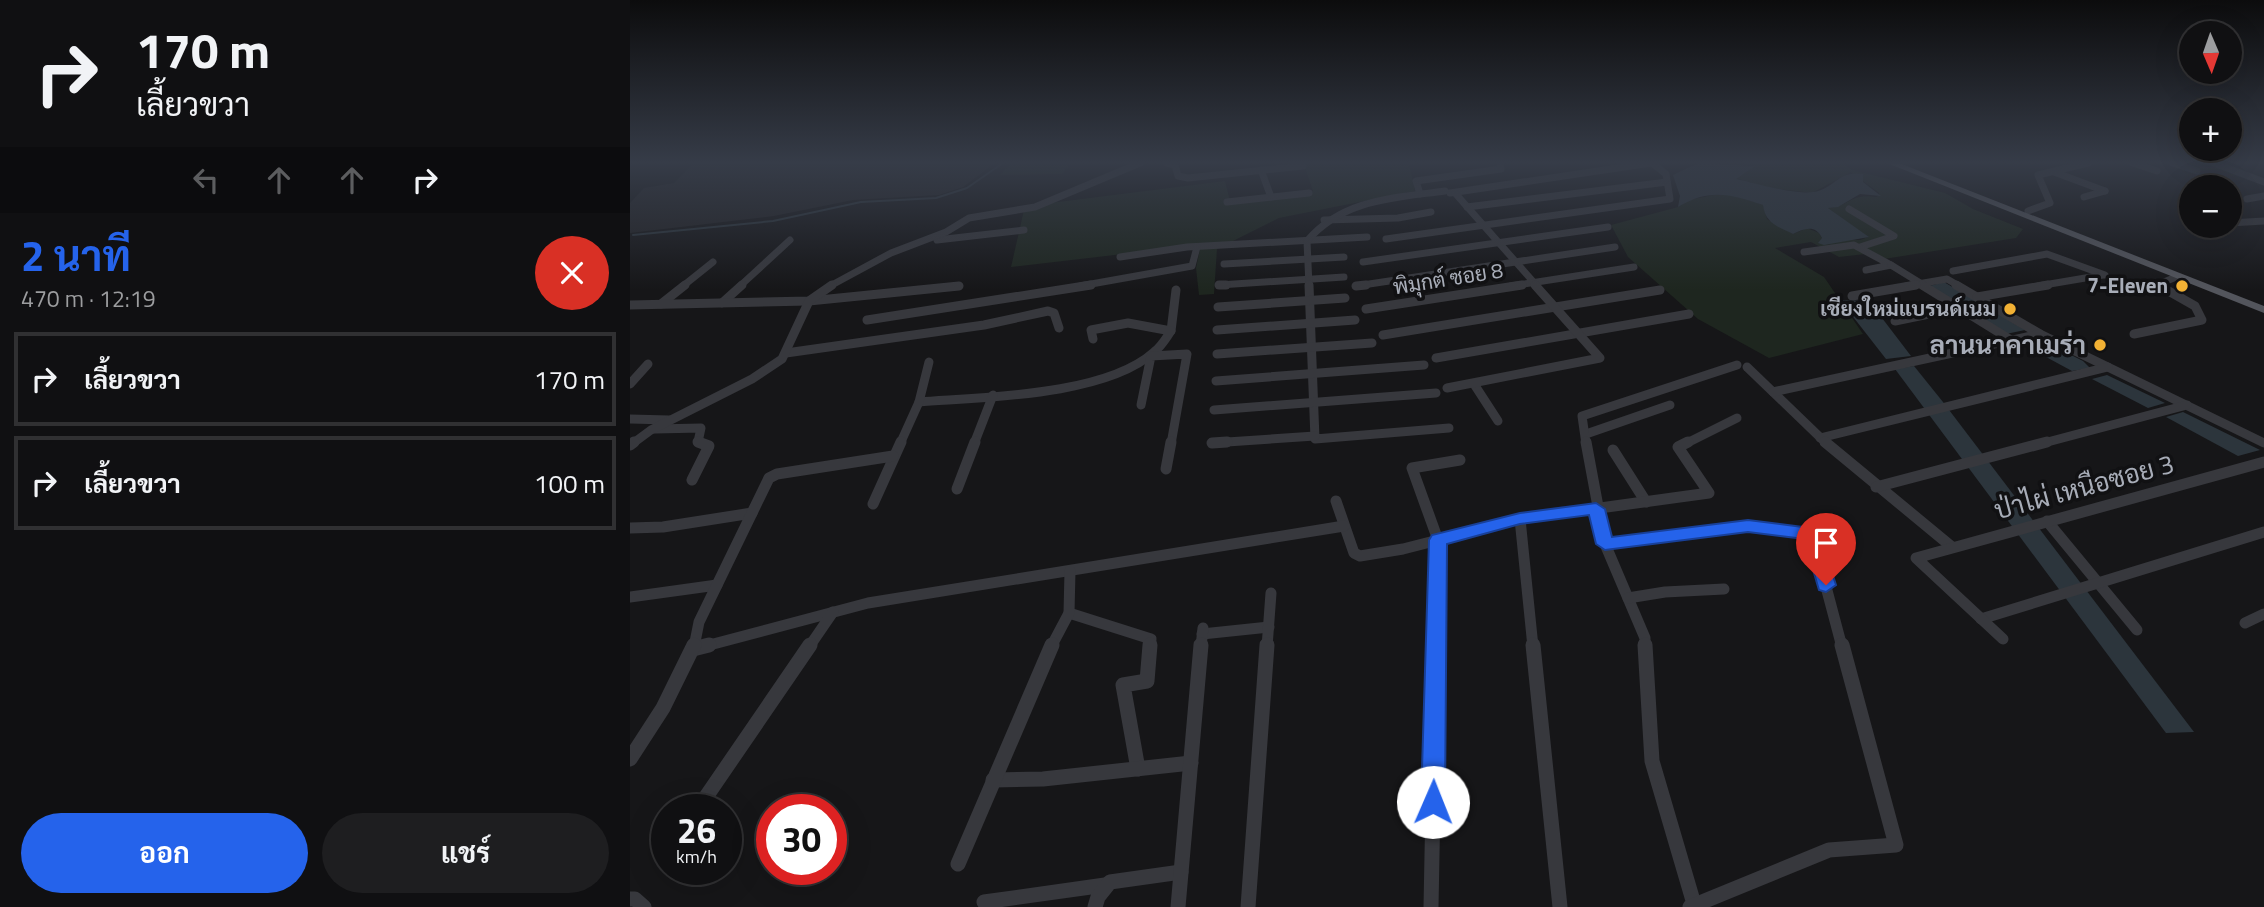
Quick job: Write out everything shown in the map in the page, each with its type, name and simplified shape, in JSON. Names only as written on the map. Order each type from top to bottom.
[{"type":"main road","points":[[1997,205],[2264,310]]},
{"type":"main road","points":[[2014,205],[2264,302]]},
{"type":"street","points":[[630,445],[651,430],[752,379],[782,359],[809,302],[859,270],[891,253],[926,241],[969,218],[1039,205]]},
{"type":"street","points":[[1315,438],[1307,241],[1324,220],[1361,205]]},
{"type":"street","points":[[1467,207],[1480,205]]},
{"type":"street","points":[[1386,239],[1630,205]]},
{"type":"street","points":[[2031,212],[2055,205]]},
{"type":"street","points":[[1447,388],[1600,358],[1536,282],[1467,207]]},
{"type":"street","points":[[1849,209],[1895,236],[1860,247]]},
{"type":"street","points":[[1324,220],[1398,218],[1431,212]]},
{"type":"street","points":[[2242,222],[2264,221]]},
{"type":"street","points":[[1363,262],[1608,227]]},
{"type":"street","points":[[926,241],[1024,230]]},
{"type":"street","points":[[1120,257],[1197,247],[1367,237]]},
{"type":"street","points":[[722,303],[790,240]]},
{"type":"street","points":[[1804,252],[1849,245],[1860,247],[2011,340]]},
{"type":"street","points":[[867,320],[1192,266],[1197,247]]},
{"type":"street","points":[[1356,286],[1615,247]]},
{"type":"street","points":[[1953,271],[2047,254],[2105,275],[1977,297]]},
{"type":"street","points":[[1224,264],[1344,257]]},
{"type":"street","points":[[660,304],[713,262]]},
{"type":"street","points":[[1866,270],[1891,265]]},
{"type":"street","name":"พิมุกต์ ซอย 8","points":[[1366,309],[1634,267]]},
{"type":"street","points":[[1219,285],[1344,276]]},
{"type":"street","points":[[2134,334],[2202,320],[2195,306],[2157,285],[2176,277]]},
{"type":"street","points":[[1852,296],[1947,279],[2039,334],[2264,443]]},
{"type":"street","points":[[630,305],[809,302],[959,286]]},
{"type":"street","points":[[919,402],[1062,390],[1151,356],[1164,346],[1171,331],[1176,290]]},
{"type":"street","points":[[1383,335],[1660,290]]},
{"type":"street","points":[[1218,307],[1345,298]]},
{"type":"street","points":[[1895,321],[1958,308]]},
{"type":"street","points":[[786,353],[984,325],[1048,311],[1054,313],[1059,328]]},
{"type":"street","points":[[1436,358],[1689,314]]},
{"type":"street","points":[[1217,330],[1355,320]]},
{"type":"street","points":[[1093,339],[1091,330],[1121,323],[1171,331]]},
{"type":"street","points":[[1773,392],[2039,334]]},
{"type":"street","points":[[1217,354],[1373,343]]},
{"type":"street","points":[[1151,356],[1187,354],[1166,469]]},
{"type":"street","points":[[1141,405],[1151,356]]},
{"type":"street","points":[[873,503],[892,456],[919,402],[929,362]]},
{"type":"street","points":[[630,384],[648,364]]},
{"type":"street","points":[[1216,381],[1424,365]]},
{"type":"street","points":[[1605,544],[1748,526],[1812,534],[1896,845],[1829,850],[1692,905],[1652,761],[1645,638],[1605,544],[1596,509],[1582,416],[1742,366],[1876,487],[1952,547]]},
{"type":"street","points":[[1820,438],[2108,368]]},
{"type":"street","points":[[1474,384],[1498,421]]},
{"type":"street","points":[[1214,410],[1436,393]]},
{"type":"street","points":[[957,489],[993,395]]},
{"type":"street","points":[[1586,434],[1670,405]]},
{"type":"street","points":[[1876,487],[2187,405]]},
{"type":"street","points":[[1336,501],[1353,553],[1360,556],[1520,519],[1709,494],[1678,447],[1737,418]]},
{"type":"street","points":[[630,419],[669,420]]},
{"type":"street","points":[[651,430],[701,428],[698,442],[709,446],[692,480]]},
{"type":"street","points":[[1212,443],[1449,428]]},
{"type":"street","points":[[1613,450],[1646,502]]},
{"type":"street","points":[[630,759],[663,708],[693,649],[699,622],[772,475],[892,456]]},
{"type":"street","points":[[1431,907],[1438,540],[1412,468],[1460,460]]},
{"type":"street","name":"ป่าไผ่ เหนือซอย 3","points":[[1981,619],[1916,558],[2264,462]]},
{"type":"street","points":[[2249,466],[2264,474]]},
{"type":"street","points":[[630,528],[663,527],[752,513]]},
{"type":"street","points":[[1520,519],[1560,907]]},
{"type":"street","points":[[2043,522],[2091,584],[2137,631]]},
{"type":"street","points":[[693,649],[869,603],[1344,526]]},
{"type":"street","points":[[2003,639],[1981,619],[2264,532]]},
{"type":"street","points":[[2250,536],[2264,545]]},
{"type":"street","points":[[958,863],[1046,656],[1069,613],[1070,571]]},
{"type":"street","points":[[630,597],[718,585]]},
{"type":"street","points":[[1628,598],[1665,592],[1724,589]]},
{"type":"street","points":[[1248,907],[1271,593]]},
{"type":"street","points":[[708,794],[833,612]]},
{"type":"street","points":[[1069,613],[1151,639],[1147,681],[1123,685],[1138,769]]},
{"type":"street","points":[[2245,622],[2264,614]]},
{"type":"street","points":[[1178,907],[1203,631],[1269,628]]},
{"type":"street","points":[[993,780],[1191,763]]},
{"type":"street","points":[[984,902],[1181,872]]},
{"type":"street","points":[[1095,907],[1105,885]]},
{"type":"street","points":[[630,900],[635,899],[644,907]]},
{"type":"shaded area","points":[[630,205],[827,205],[774,216],[630,233]]},
{"type":"shaded area","points":[[1041,205],[1343,205],[1279,218],[1217,249],[1214,294],[1199,295],[1196,268],[1201,245],[1011,267],[1024,210]]},
{"type":"shaded area","points":[[1681,205],[1763,205],[1767,219],[1793,234],[1807,228],[1819,233],[1822,238],[1860,240],[1868,237],[1828,208],[1967,205],[2023,229],[2016,238],[1884,259],[1874,253],[1839,257],[1811,242],[1775,248],[1824,277],[1863,334],[1769,358],[1698,319],[1628,257],[1611,225]]},
{"type":"shaded area","points":[[1763,205],[1841,205],[1828,208],[1869,237],[1824,245],[1818,243],[1822,238],[1813,229],[1793,234],[1769,220]]},
{"type":"shaded area","points":[[1944,282],[2025,330],[2006,334],[1929,286]]},
{"type":"shaded area","points":[[1840,300],[1869,301],[1911,356],[1886,359]]},
{"type":"shaded area","points":[[2053,346],[2083,361],[2090,368],[2072,371],[2035,351]]},
{"type":"shaded area","points":[[1914,366],[2194,732],[2166,733],[1895,369]]},
{"type":"shaded area","points":[[2107,375],[2165,403],[2148,408],[2092,379]]},
{"type":"shaded area","points":[[2183,412],[2260,450],[2238,456],[2166,417]]},
{"type":"waterway","points":[[633,235],[773,221],[846,205]]},
{"type":"place","name":"7-Eleven","points":[[2182,286]]},
{"type":"place","name":"เชียงใหม่แบรนด์เนม","points":[[2010,309]]},
{"type":"place","name":"ลานนาคาเมร่า","points":[[2100,345]]},
{"type":"route","points":[[1433,802],[1438,540],[1520,519],[1596,509],[1605,544],[1748,526],[1812,534],[1826,585]]}]
